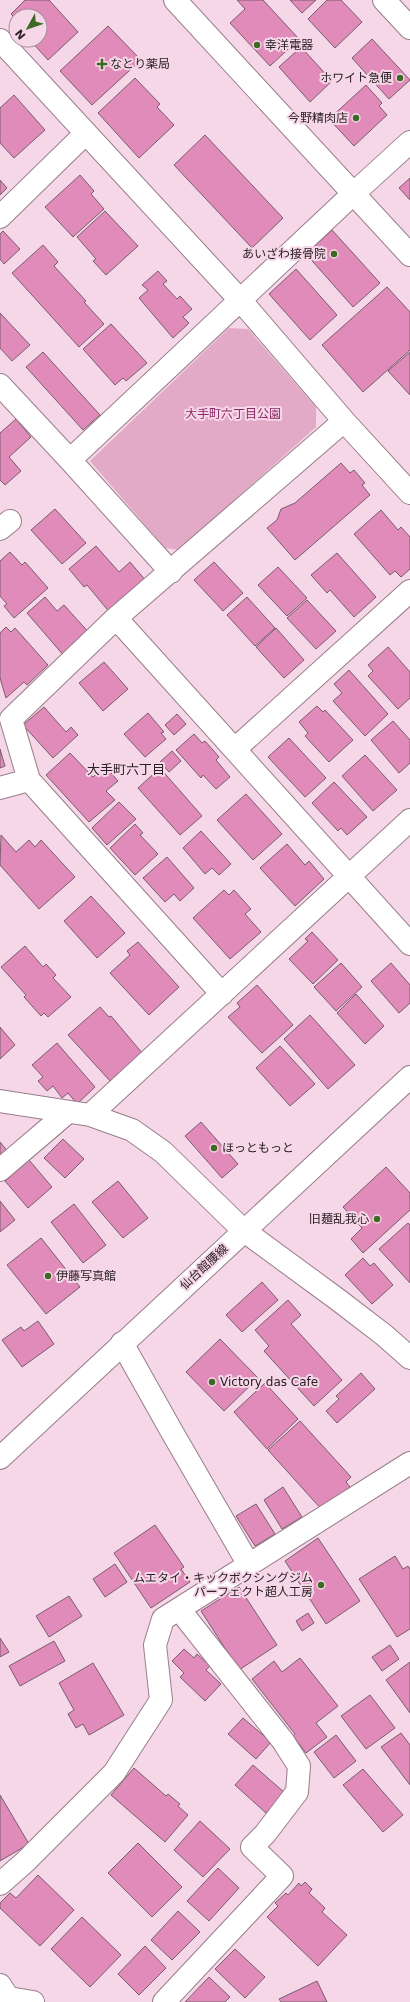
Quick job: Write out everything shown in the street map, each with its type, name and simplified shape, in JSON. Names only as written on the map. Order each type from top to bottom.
[{"type":"street","points":[[175,0],[410,255]]},
{"type":"street","points":[[384,0],[410,28]]},
{"type":"street","points":[[0,40],[240,301],[344,421],[410,493]]},
{"type":"street","points":[[0,217],[86,133]]},
{"type":"street","points":[[70,460],[410,142]]},
{"type":"street","points":[[0,385],[171,572]]},
{"type":"street","points":[[222,994],[29,780],[12,720],[116,618],[344,421]]},
{"type":"street","points":[[235,749],[410,591]]},
{"type":"street","points":[[116,618],[410,944]]},
{"type":"street","points":[[0,788],[29,780]]},
{"type":"street","points":[[90,1116],[350,878],[410,820]]},
{"type":"street","name":"仙台館腰線","points":[[0,1458],[243,1230],[410,1077]]},
{"type":"street","points":[[0,1101],[90,1116],[132,1130],[162,1152],[243,1230],[384,1334],[410,1358]]},
{"type":"street","points":[[0,1170],[68,1112]]},
{"type":"street","points":[[122,1343],[168,1426],[249,1565]]},
{"type":"street","points":[[0,1884],[25,1862],[114,1773],[161,1700],[155,1645],[163,1619],[410,1463]]},
{"type":"street","points":[[164,2002],[282,1876],[252,1847],[265,1834],[297,1792],[299,1766],[283,1741],[179,1609]]},
{"type":"street","points":[[7,1995],[33,2002]]},
{"type":"green space","name":"大手町六丁目公園","points":[[229,328],[248,329],[316,407],[316,427],[179,550],[165,548],[90,461]]},
{"type":"building","points":[[25,0],[49,0],[78,32],[48,60],[37,48],[48,48],[48,8],[17,8]]},
{"type":"building","points":[[237,0],[263,0],[299,39],[270,66],[230,23],[245,9]]},
{"type":"building","points":[[290,0],[316,0],[302,13]]},
{"type":"building","points":[[327,0],[341,0],[362,22],[335,48],[308,19]]},
{"type":"building","points":[[108,26],[141,60],[92,105],[60,71]]},
{"type":"building","points":[[372,39],[410,80],[389,99],[352,58]]},
{"type":"building","points":[[301,47],[332,81],[310,102],[279,67]]},
{"type":"building","points":[[135,78],[160,104],[157,107],[174,125],[139,158],[98,113]]},
{"type":"building","points":[[366,85],[382,103],[379,106],[387,115],[354,146],[329,119]]},
{"type":"building","points":[[14,95],[45,130],[14,158],[0,143],[0,108]]},
{"type":"building","points":[[205,135],[283,218],[252,248],[174,165]]},
{"type":"building","points":[[80,175],[94,191],[91,194],[104,209],[73,237],[45,207]]},
{"type":"building","points":[[410,178],[410,200],[399,188]]},
{"type":"building","points":[[0,180],[7,188],[0,195]]},
{"type":"building","points":[[105,211],[138,246],[106,275],[93,261],[96,259],[77,237]]},
{"type":"building","points":[[332,230],[380,283],[353,307],[306,254]]},
{"type":"building","points":[[3,231],[20,249],[4,264],[0,259],[0,234]]},
{"type":"building","points":[[43,245],[58,262],[54,266],[86,301],[84,302],[104,324],[79,347],[12,273]]},
{"type":"building","points":[[296,269],[337,315],[310,340],[269,294]]},
{"type":"building","points":[[158,271],[167,281],[163,284],[177,299],[180,296],[192,309],[183,317],[189,323],[173,338],[139,298],[148,290],[142,285]]},
{"type":"building","points":[[387,287],[410,312],[410,350],[363,392],[322,345]]},
{"type":"building","points":[[0,313],[30,345],[12,361],[0,348]]},
{"type":"building","points":[[111,324],[147,363],[126,381],[123,378],[115,385],[83,349]]},
{"type":"building","points":[[43,352],[100,415],[83,430],[26,367]]},
{"type":"building","points":[[410,352],[410,395],[388,371]]},
{"type":"building","points":[[16,419],[31,437],[9,457],[21,471],[5,485],[0,480],[0,433]]},
{"type":"building","points":[[341,463],[350,473],[354,470],[365,483],[362,485],[370,495],[295,560],[267,528],[277,520],[281,509],[295,503]]},
{"type":"building","points":[[55,509],[86,543],[62,564],[31,530]]},
{"type":"building","points":[[381,510],[398,530],[401,527],[410,537],[410,569],[401,577],[395,571],[390,575],[354,534]]},
{"type":"building","points":[[96,546],[119,572],[130,562],[147,582],[111,614],[87,585],[84,587],[69,569]]},
{"type":"building","points":[[10,552],[22,565],[25,562],[48,588],[14,618],[4,606],[7,604],[0,596],[0,561]]},
{"type":"building","points":[[337,553],[376,597],[354,617],[330,590],[327,593],[311,575]]},
{"type":"building","points":[[214,562],[243,593],[223,611],[194,580]]},
{"type":"building","points":[[278,567],[307,598],[287,616],[258,585]]},
{"type":"building","points":[[45,597],[57,611],[64,605],[91,635],[65,657],[27,613]]},
{"type":"building","points":[[247,597],[275,628],[255,646],[227,615]]},
{"type":"building","points":[[307,600],[336,631],[316,649],[287,618]]},
{"type":"building","points":[[6,627],[11,632],[15,628],[48,665],[27,685],[24,682],[6,698],[0,678],[0,633]]},
{"type":"building","points":[[276,628],[304,660],[284,678],[256,647]]},
{"type":"building","points":[[388,647],[410,672],[410,698],[398,709],[368,676],[373,671],[368,665]]},
{"type":"building","points":[[104,662],[128,689],[103,711],[79,683]]},
{"type":"building","points":[[349,670],[388,714],[365,736],[333,701],[342,693],[334,684]]},
{"type":"building","points":[[317,706],[323,712],[325,710],[353,740],[329,762],[305,736],[308,733],[299,722]]},
{"type":"building","points":[[44,707],[66,732],[71,727],[78,735],[53,758],[23,725]]},
{"type":"building","points":[[148,713],[164,732],[161,733],[166,739],[145,757],[124,734]]},
{"type":"building","points":[[177,714],[186,724],[174,735],[165,725]]},
{"type":"building","points":[[393,721],[410,740],[410,763],[399,773],[371,740]]},
{"type":"building","points":[[194,734],[202,743],[205,741],[219,757],[216,760],[230,777],[216,789],[203,775],[201,778],[176,750]]},
{"type":"building","points":[[289,738],[326,778],[305,797],[268,757]]},
{"type":"building","points":[[0,749],[5,766],[0,768]]},
{"type":"building","points":[[172,751],[181,761],[169,772],[160,762]]},
{"type":"building","points":[[70,753],[93,777],[105,766],[118,781],[106,791],[115,800],[89,822],[46,775]]},
{"type":"building","points":[[365,755],[397,790],[373,811],[342,776]]},
{"type":"building","points":[[160,768],[202,816],[180,835],[138,788]]},
{"type":"building","points":[[334,782],[367,817],[347,835],[341,828],[338,831],[312,803]]},
{"type":"building","points":[[246,794],[282,834],[253,860],[217,820]]},
{"type":"building","points":[[119,802],[136,819],[107,845],[92,828]]},
{"type":"building","points":[[135,824],[143,833],[140,835],[158,854],[135,875],[110,848]]},
{"type":"building","points":[[201,831],[231,864],[219,875],[212,868],[205,874],[183,848]]},
{"type":"building","points":[[1,835],[16,852],[29,840],[35,847],[41,840],[75,877],[39,909],[0,865]]},
{"type":"building","points":[[287,844],[305,865],[309,861],[324,879],[295,906],[260,868]]},
{"type":"building","points":[[167,857],[194,888],[180,901],[174,894],[165,902],[143,878]]},
{"type":"building","points":[[224,890],[229,895],[234,890],[251,909],[245,914],[261,932],[230,959],[193,918]]},
{"type":"building","points":[[91,896],[125,933],[97,958],[64,921]]},
{"type":"building","points":[[312,932],[338,960],[313,984],[289,959],[308,941],[305,939]]},
{"type":"building","points":[[138,942],[179,987],[149,1015],[110,973],[130,955],[127,951]]},
{"type":"building","points":[[25,946],[43,967],[46,964],[56,975],[53,978],[71,997],[48,1017],[44,1013],[41,1016],[24,997],[26,995],[1,967]]},
{"type":"building","points":[[341,963],[362,987],[336,1011],[314,987]]},
{"type":"building","points":[[391,963],[410,985],[410,1003],[399,1013],[371,981]]},
{"type":"building","points":[[257,985],[293,1025],[262,1053],[228,1017],[240,1007],[237,1003]]},
{"type":"building","points":[[356,994],[384,1026],[365,1044],[337,1013]]},
{"type":"building","points":[[100,1007],[109,1017],[111,1016],[143,1054],[111,1082],[68,1035]]},
{"type":"building","points":[[310,1015],[355,1065],[328,1089],[284,1039]]},
{"type":"building","points":[[0,1027],[15,1045],[0,1059]]},
{"type":"building","points":[[57,1043],[95,1087],[77,1104],[68,1093],[62,1098],[53,1086],[47,1091],[38,1081],[43,1077],[32,1065]]},
{"type":"building","points":[[280,1046],[315,1084],[290,1106],[256,1068]]},
{"type":"building","points":[[201,1122],[238,1164],[222,1178],[185,1136]]},
{"type":"building","points":[[63,1139],[84,1159],[65,1178],[44,1158]]},
{"type":"building","points":[[0,1142],[9,1153],[0,1161]]},
{"type":"building","points":[[29,1160],[52,1187],[28,1208],[5,1181]]},
{"type":"building","name":"旧麺乱我心","points":[[386,1167],[410,1193],[410,1210],[363,1253],[351,1239],[362,1228],[343,1207]]},
{"type":"building","points":[[118,1181],[148,1218],[123,1238],[92,1202]]},
{"type":"building","points":[[0,1201],[15,1220],[0,1232]]},
{"type":"building","points":[[74,1204],[106,1245],[83,1263],[51,1222]]},
{"type":"building","points":[[408,1223],[410,1225],[410,1283],[379,1249]]},
{"type":"building","points":[[41,1238],[80,1287],[46,1314],[7,1265]]},
{"type":"building","points":[[363,1258],[370,1266],[374,1263],[393,1285],[372,1304],[345,1275]]},
{"type":"building","points":[[262,1282],[278,1300],[242,1332],[226,1315]]},
{"type":"building","points":[[288,1300],[301,1315],[291,1324],[342,1380],[314,1406],[264,1351],[269,1346],[255,1330]]},
{"type":"building","points":[[38,1321],[54,1344],[22,1367],[2,1340],[21,1327],[24,1331]]},
{"type":"building","points":[[220,1339],[258,1378],[224,1411],[186,1372]]},
{"type":"building","points":[[361,1373],[375,1389],[337,1423],[326,1411],[339,1399],[336,1396]]},
{"type":"building","points":[[265,1383],[298,1419],[267,1449],[234,1412]]},
{"type":"building","points":[[300,1421],[351,1477],[346,1482],[350,1487],[323,1511],[268,1450]]},
{"type":"building","points":[[283,1487],[302,1517],[282,1529],[264,1500]]},
{"type":"building","points":[[256,1504],[275,1534],[255,1546],[236,1516]]},
{"type":"building","points":[[155,1525],[184,1567],[181,1569],[190,1582],[151,1608],[114,1553]]},
{"type":"building","points":[[318,1538],[360,1601],[326,1624],[285,1561]]},
{"type":"building","points":[[395,1556],[403,1569],[408,1566],[410,1569],[410,1629],[397,1637],[359,1579]]},
{"type":"building","points":[[115,1564],[127,1582],[105,1597],[93,1579]]},
{"type":"building","points":[[239,1587],[277,1645],[239,1670],[201,1611]]},
{"type":"building","points":[[69,1596],[82,1616],[49,1637],[36,1616]]},
{"type":"building","points":[[308,1613],[314,1623],[302,1631],[296,1621]]},
{"type":"building","points":[[0,1638],[9,1652],[0,1657]]},
{"type":"building","points":[[54,1641],[65,1661],[20,1686],[9,1666]]},
{"type":"building","points":[[390,1645],[399,1659],[382,1671],[372,1657]]},
{"type":"building","points":[[184,1649],[194,1658],[197,1654],[210,1666],[206,1670],[221,1684],[205,1701],[180,1677],[184,1673],[172,1661]]},
{"type":"building","points":[[300,1658],[338,1706],[316,1723],[327,1737],[306,1753],[293,1736],[295,1734],[252,1679],[274,1661],[282,1672]]},
{"type":"building","points":[[410,1662],[410,1713],[386,1680]]},
{"type":"building","points":[[93,1663],[124,1715],[89,1735],[83,1724],[76,1728],[68,1714],[74,1710],[59,1683]]},
{"type":"building","points":[[370,1695],[395,1728],[366,1749],[341,1716]]},
{"type":"building","points":[[243,1718],[271,1742],[256,1759],[228,1734]]},
{"type":"building","points":[[401,1733],[410,1745],[410,1785],[381,1747]]},
{"type":"building","points":[[336,1735],[356,1761],[334,1778],[314,1752]]},
{"type":"building","points":[[253,1765],[285,1793],[266,1813],[235,1785]]},
{"type":"building","points":[[134,1768],[166,1796],[168,1794],[180,1804],[178,1806],[188,1815],[165,1842],[111,1795]]},
{"type":"building","points":[[363,1769],[403,1815],[383,1832],[343,1785]]},
{"type":"building","points":[[0,1795],[29,1844],[0,1861]]},
{"type":"building","points":[[200,1821],[230,1849],[203,1877],[174,1850]]},
{"type":"building","points":[[138,1843],[182,1887],[152,1917],[108,1873]]},
{"type":"building","points":[[218,1868],[239,1888],[209,1921],[187,1901]]},
{"type":"building","points":[[38,1875],[74,1910],[40,1946],[0,1908],[0,1903],[10,1893],[16,1898]]},
{"type":"building","points":[[305,1882],[312,1889],[309,1893],[325,1908],[322,1912],[347,1935],[318,1966],[267,1917],[278,1906],[275,1903],[286,1893],[288,1895],[299,1883],[301,1886]]},
{"type":"building","points":[[178,1911],[200,1932],[172,1960],[151,1940]]},
{"type":"building","points":[[82,1917],[121,1955],[90,1987],[51,1949]]},
{"type":"building","points":[[145,1946],[166,1968],[139,1995],[118,1974]]},
{"type":"building","points":[[235,1949],[265,1977],[245,1998],[215,1969]]},
{"type":"building","points":[[209,1977],[230,1997],[225,2002],[185,2002]]},
{"type":"building","points":[[317,1981],[327,2002],[281,2002],[279,1999]]},
{"type":"place","name":"幸洋電器","points":[[257,45]]},
{"type":"place","name":"なとり薬局","points":[[102,64]]},
{"type":"place","name":"ホワイト急便","points":[[400,78]]},
{"type":"place","name":"今野精肉店","points":[[356,118]]},
{"type":"place","name":"あいざわ接骨院","points":[[334,254]]},
{"type":"place","name":"ほっともっと","points":[[214,1148]]},
{"type":"place","name":"旧麺乱我心","points":[[377,1219]]},
{"type":"place","name":"伊藤写真館","points":[[48,1276]]},
{"type":"place","name":"Victory das Cafe","points":[[212,1382]]},
{"type":"place","name":"ムエタイ・キックボクシングジム パーフェクト超人工房","points":[[321,1585]]},
{"type":"district","name":"大手町六丁目","points":[[126,769]]}]
